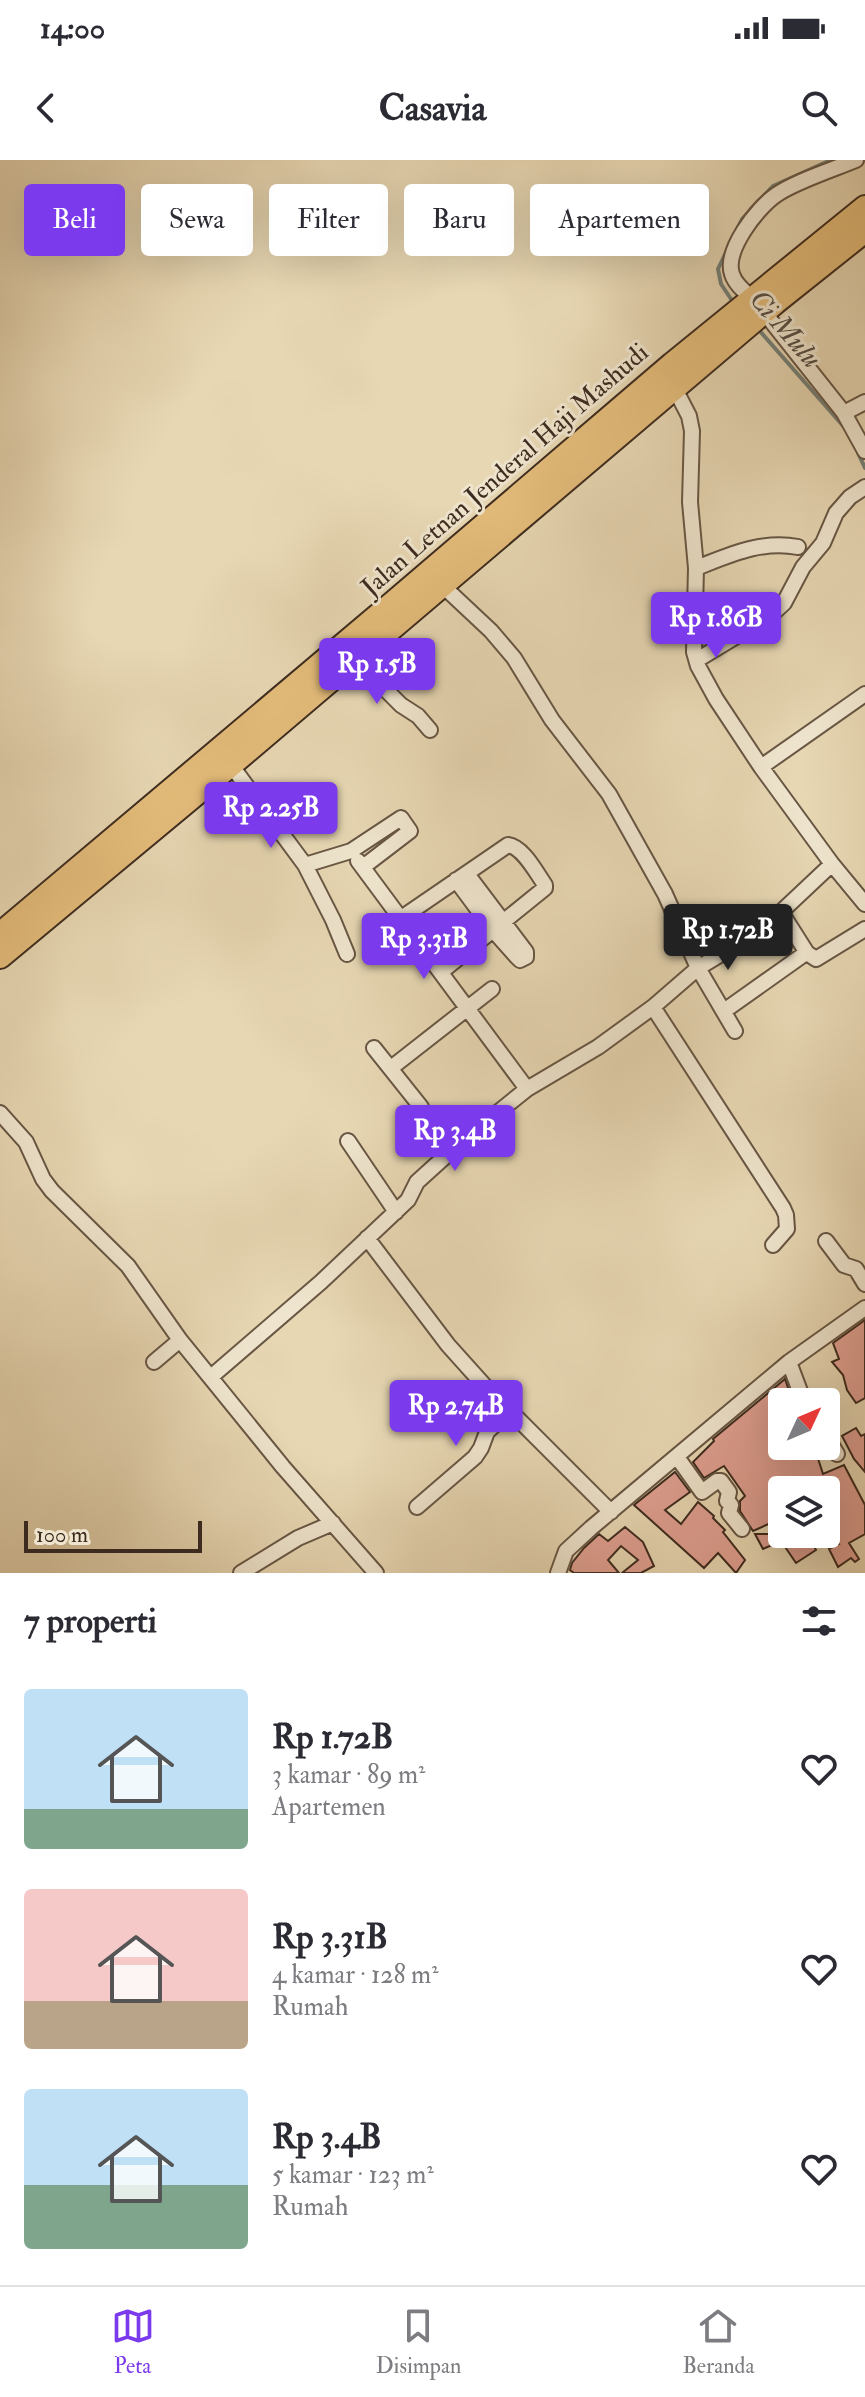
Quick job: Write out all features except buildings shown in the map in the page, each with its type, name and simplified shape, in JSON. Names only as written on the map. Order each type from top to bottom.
[{"type":"main road","name":"Jalan Letnan Jenderal Haji Mashudi","points":[[0,934],[395,601],[814,260],[865,207]]},
{"type":"main road","name":"Jalan Letnan Jenderal Haji Mashudi","points":[[814,260],[865,231]]},
{"type":"main road","name":"Jalan Letnan Jenderal Haji Mashudi","points":[[0,957],[675,389],[737,322]]},
{"type":"street","points":[[856,160],[776,194],[748,223],[731,262],[731,272],[844,413],[865,451]]},
{"type":"street","points":[[675,389],[692,422],[690,502],[696,568],[694,626],[697,660],[716,699],[761,767],[865,904]]},
{"type":"street","points":[[844,413],[865,402]]},
{"type":"street","points":[[697,660],[770,616],[784,603],[803,567],[823,543],[836,513],[850,497],[865,487]]},
{"type":"street","points":[[696,568],[761,545],[798,547]]},
{"type":"street","points":[[443,586],[491,631],[514,658],[552,720],[609,794],[665,894],[698,968],[735,1031]]},
{"type":"street","points":[[356,660],[373,683],[421,718],[430,730]]},
{"type":"street","points":[[761,767],[865,694]]},
{"type":"street","points":[[231,765],[305,865],[347,954]]},
{"type":"street","points":[[305,865],[351,851],[401,818],[410,831],[363,867]]},
{"type":"street","points":[[400,919],[512,844],[544,883],[542,892],[441,972]]},
{"type":"street","points":[[351,851],[527,1089]]},
{"type":"street","points":[[212,1376],[396,1212],[429,1170],[527,1089],[598,1047],[653,1007],[698,968],[781,912],[832,864]]},
{"type":"street","points":[[461,877],[498,927]]},
{"type":"street","points":[[781,912],[807,953],[816,959],[865,929]]},
{"type":"street","points":[[724,1011],[807,953]]},
{"type":"street","points":[[391,1068],[492,989]]},
{"type":"street","points":[[653,1007],[783,1208],[787,1229],[773,1245]]},
{"type":"street","points":[[374,1048],[421,1107]]},
{"type":"street","points":[[0,1113],[26,1142],[52,1191],[128,1266],[180,1340],[283,1467],[376,1573]]},
{"type":"street","points":[[348,1141],[396,1212]]},
{"type":"street","points":[[367,1238],[448,1345],[611,1512]]},
{"type":"street","points":[[826,1241],[844,1265],[856,1269],[865,1284]]},
{"type":"street","points":[[558,1573],[566,1551],[611,1512],[789,1362],[865,1308]]},
{"type":"street","points":[[154,1362],[180,1340]]},
{"type":"street","points":[[789,1362],[799,1388]]},
{"type":"street","points":[[417,1507],[479,1453],[487,1432],[510,1410]]},
{"type":"street","points":[[677,1457],[702,1492],[721,1481],[729,1492],[729,1513],[742,1529]]},
{"type":"street","points":[[241,1573],[298,1538],[333,1523]]},
{"type":"waterway","name":"Ci Mulu","points":[[733,302],[721,284],[718,269],[742,219],[773,186],[831,160]]},
{"type":"waterway","name":"Ci Mulu","points":[[758,329],[845,428]]},
{"type":"waterway","name":"Ci Mulu","points":[[858,453],[865,468]]}]
